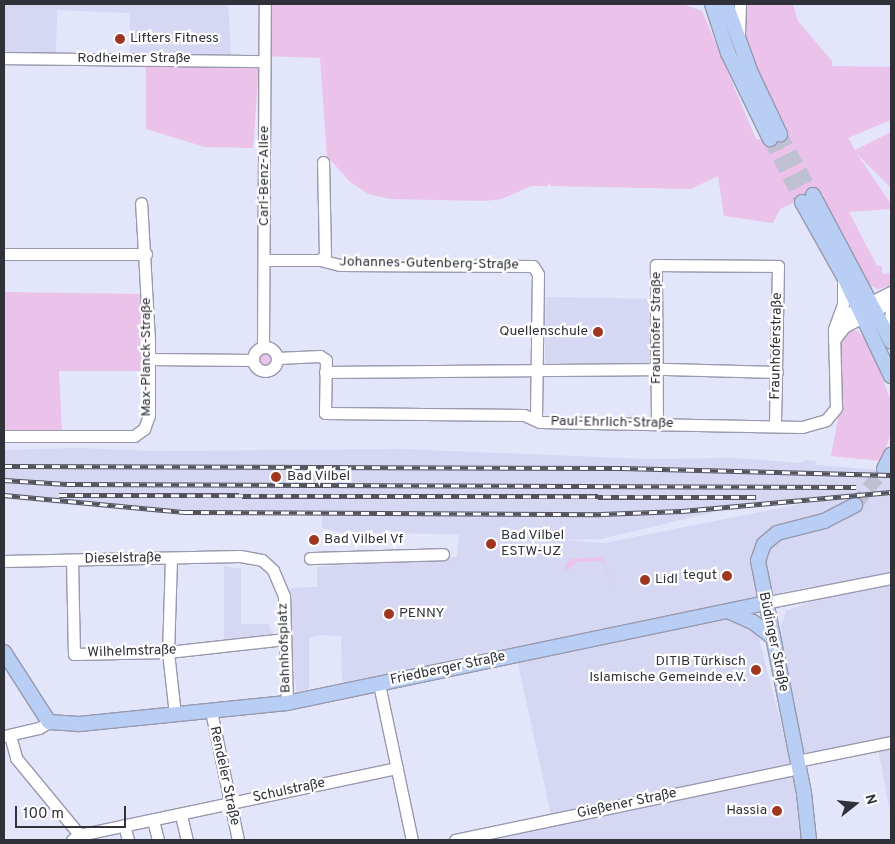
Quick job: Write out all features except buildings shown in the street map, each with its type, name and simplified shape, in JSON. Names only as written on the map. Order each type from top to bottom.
[{"type":"main road","points":[[712,4],[728,52],[775,137],[726,4]]},
{"type":"main road","points":[[890,339],[867,308],[843,275],[808,199],[867,308],[891,376]]},
{"type":"main road","points":[[884,469],[891,455]]},
{"type":"main road","name":"Büdinger Straße","points":[[809,840],[798,764],[764,603],[758,560],[768,539],[782,531],[824,521],[855,505]]},
{"type":"main road","name":"Friedberger Straße","points":[[49,722],[79,724],[287,703],[764,603]]},
{"type":"main road","points":[[728,611],[753,622],[771,636]]},
{"type":"main road","points":[[4,652],[49,722]]},
{"type":"street","name":"Carl-Benz-Allee","points":[[263,348],[265,4]]},
{"type":"street","points":[[740,4],[738,20],[741,47]]},
{"type":"street","name":"Rodheimer Straße","points":[[4,58],[264,61]]},
{"type":"street","points":[[265,260],[322,258],[323,162]]},
{"type":"street","name":"Max-Planck-Straße","points":[[4,436],[138,435],[149,415],[146,254],[142,203]]},
{"type":"street","points":[[4,254],[146,254]]},
{"type":"street","name":"Johannes-Gutenberg-Straße","points":[[322,258],[340,265],[533,266],[538,274],[536,420]]},
{"type":"street","name":"Fraunhofer Straße","points":[[656,423],[658,370],[656,266],[778,266]]},
{"type":"street","name":"Fraunhoferstraße","points":[[775,426],[778,266]]},
{"type":"street","name":"Paul-Ehrlich-Straße","points":[[325,372],[325,413],[524,415],[536,420],[775,426],[813,424],[826,420],[836,408],[834,340],[844,299],[843,275]]},
{"type":"street","points":[[834,340],[844,327],[867,308],[891,292]]},
{"type":"street","points":[[839,318],[891,302]]},
{"type":"street","points":[[890,339],[891,309]]},
{"type":"street","points":[[263,348],[272,350],[277,358],[274,368],[265,371],[256,367],[253,360],[257,351],[263,348]]},
{"type":"street","points":[[277,358],[320,356],[326,360],[325,372],[530,373],[538,370],[777,372]]},
{"type":"street","points":[[149,359],[253,360]]},
{"type":"street","points":[[310,558],[443,554]]},
{"type":"street","name":"Dieselstraße","points":[[4,562],[242,556]]},
{"type":"street","name":"Bahnhofsplatz","points":[[242,556],[262,560],[273,570],[284,596],[287,703]]},
{"type":"street","points":[[171,558],[168,652],[175,714]]},
{"type":"street","name":"Wilhelmstraße","points":[[72,560],[72,653],[168,652],[285,639]]},
{"type":"street","name":"Friedberger Straße","points":[[764,603],[891,578]]},
{"type":"street","points":[[379,684],[412,840]]},
{"type":"street","name":"Rendeler Straße","points":[[211,711],[238,840]]},
{"type":"street","name":"Friedberger Straße","points":[[7,736],[49,722]]},
{"type":"street","points":[[7,736],[14,755],[78,838]]},
{"type":"street","name":"Gießener Straße","points":[[456,840],[891,742]]},
{"type":"street","name":"Schulstraße","points":[[78,838],[124,825],[182,815],[396,768]]},
{"type":"street","points":[[182,815],[187,840]]},
{"type":"street","points":[[153,820],[158,840]]},
{"type":"street","points":[[124,825],[128,840]]},
{"type":"shaded area","points":[[4,4],[228,4],[231,55],[130,55],[130,13],[57,10],[56,54],[4,53]]},
{"type":"shaded area","points":[[259,4],[682,4],[702,11],[756,139],[767,141],[783,134],[786,126],[781,118],[777,120],[742,28],[744,4],[793,4],[798,21],[832,61],[832,66],[891,67],[891,120],[848,138],[855,150],[891,132],[891,188],[857,154],[891,204],[891,209],[849,212],[877,266],[882,266],[882,274],[891,273],[891,286],[877,289],[870,285],[821,202],[824,195],[815,193],[780,209],[773,223],[724,216],[718,176],[691,189],[551,186],[549,183],[548,186],[531,186],[502,199],[484,201],[390,199],[368,194],[349,181],[327,156],[320,58],[261,56]]},
{"type":"shaded area","points":[[217,63],[259,66],[253,148],[205,147],[146,129],[146,64]]},
{"type":"shaded area","points":[[4,292],[141,294],[144,371],[59,371],[62,431],[4,432]]},
{"type":"shaded area","name":"Quellenschule","points":[[546,297],[651,299],[650,368],[545,366]]},
{"type":"shaded area","points":[[850,330],[858,331],[870,346],[891,401],[891,433],[881,461],[831,456],[841,403],[841,341]]},
{"type":"shaded area","points":[[262,351],[268,351],[273,356],[271,365],[262,367],[257,362],[257,356]]},
{"type":"shaded area","points":[[77,448],[154,451],[401,449],[646,459],[735,458],[800,463],[806,460],[815,461],[817,465],[891,471],[891,816],[878,749],[807,765],[784,663],[781,626],[786,611],[815,600],[812,586],[749,600],[792,767],[801,840],[480,840],[553,824],[515,650],[487,652],[342,683],[341,636],[318,635],[309,638],[309,689],[297,692],[294,675],[290,588],[317,587],[317,567],[457,557],[459,534],[345,533],[322,528],[322,515],[159,513],[4,499],[4,450]],"holes":[[[794,501],[806,503],[605,543],[562,540],[601,539],[727,509]]]},
{"type":"shaded area","points":[[603,557],[613,593],[604,563],[600,561],[577,562],[565,571],[565,565],[571,559]]},
{"type":"shaded area","points":[[224,566],[241,569],[241,624],[268,624],[273,634],[224,641]]},
{"type":"tunnel","points":[[780,134],[813,195]]},
{"type":"tunnel","points":[[770,139],[802,202]]},
{"type":"tunnel","points":[[855,505],[884,469]]},
{"type":"railway","points":[[4,466],[622,468],[891,475]]},
{"type":"railway","points":[[4,480],[67,484],[856,487]]},
{"type":"railway","points":[[4,495],[185,512],[601,514],[682,511],[891,492]]},
{"type":"railway","points":[[59,495],[756,497]]},
{"type":"place","name":"Lifters Fitness","points":[[120,39]]},
{"type":"place","name":"Quellenschule","points":[[598,332]]},
{"type":"place","name":"Bad Vilbel","points":[[276,477]]},
{"type":"place","name":"Bad Vilbel Vf","points":[[314,540]]},
{"type":"place","name":"Bad Vilbel ESTW-UZ","points":[[491,544]]},
{"type":"place","name":"tegut","points":[[727,576]]},
{"type":"place","name":"Lidl","points":[[645,580]]},
{"type":"place","name":"PENNY","points":[[389,614]]},
{"type":"place","name":"DITIB Türkisch Islamische Gemeinde e.V.","points":[[756,670]]},
{"type":"place","name":"Hassia","points":[[777,811]]}]
